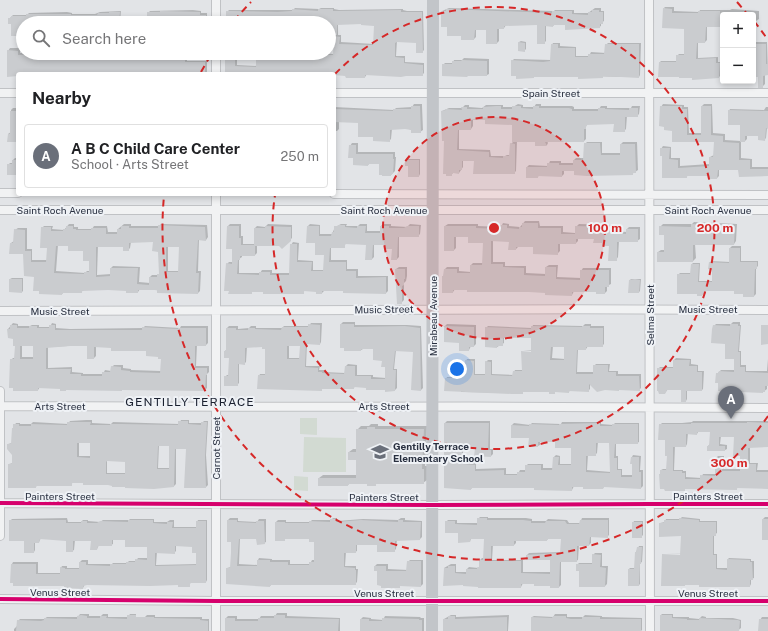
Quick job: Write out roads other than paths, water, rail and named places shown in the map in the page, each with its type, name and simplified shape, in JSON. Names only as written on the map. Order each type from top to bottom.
[{"type":"street","points":[[216,0],[216,16]]},
{"type":"street","name":"Mirabeau Avenue","points":[[432,631],[433,0]]},
{"type":"street","name":"Selma Street","points":[[649,0],[650,631]]},
{"type":"street","points":[[216,60],[216,72]]},
{"type":"street","points":[[0,93],[16,93]]},
{"type":"street","name":"Spain Street","points":[[336,93],[768,93]]},
{"type":"street","name":"Saint Roch Avenue","points":[[0,193],[16,193]]},
{"type":"street","name":"Saint Roch Avenue","points":[[336,194],[768,195]]},
{"type":"street","name":"Carnot Street","points":[[216,196],[216,631]]},
{"type":"street","name":"Saint Roch Avenue","points":[[0,210],[768,210]]},
{"type":"street","name":"Music Street","points":[[0,311],[433,309],[768,310]]},
{"type":"street","points":[[0,391],[0,536]]},
{"type":"street","name":"Arts Street","points":[[0,406],[216,408],[432,406],[768,408]]},
{"type":"street","name":"Painters Street","points":[[0,504],[768,504]]},
{"type":"street","name":"Venus Street","points":[[0,599],[216,601],[768,601]]},
{"type":"place","name":"A B C Child Care Center","points":[[731,419]]},
{"type":"place","name":"Gentilly Terrace Elementary School","points":[[380,452]]},
{"type":"district","name":"GENTILLY TERRACE","points":[[190,402]]}]
